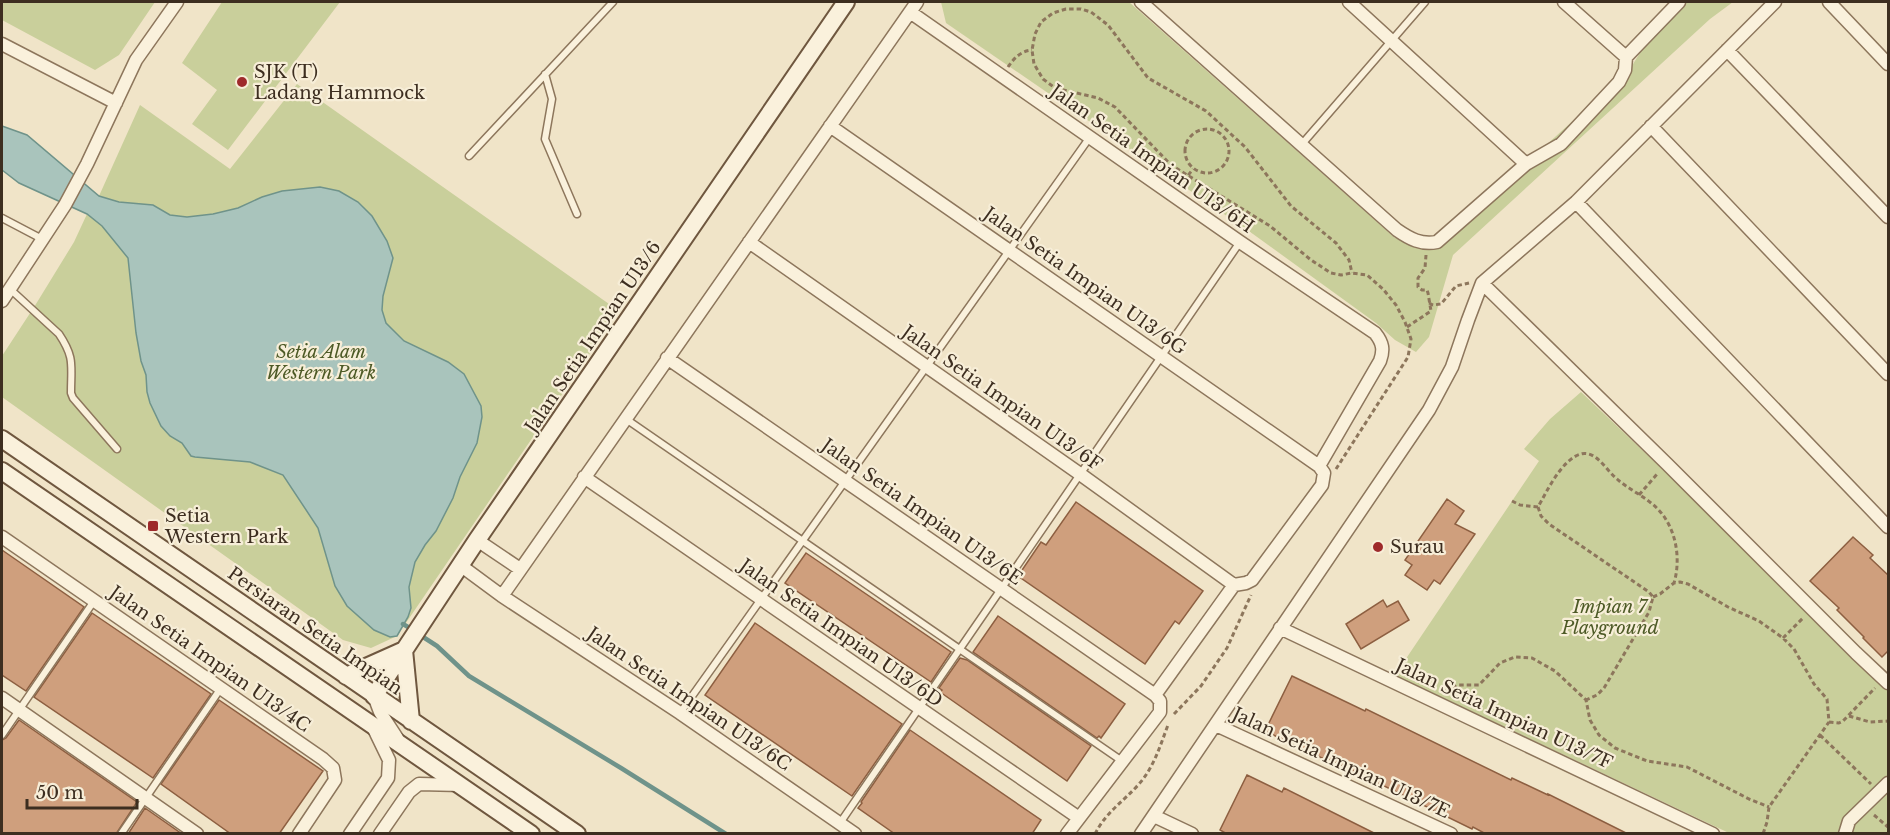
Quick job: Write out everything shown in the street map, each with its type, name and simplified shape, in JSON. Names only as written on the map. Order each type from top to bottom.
[{"type":"street","points":[[2,302],[64,205],[87,164],[136,60],[177,2]]},
{"type":"street","points":[[1141,2],[1397,230],[1406,237],[1427,244],[1437,242],[1526,164],[1561,144],[1619,82],[1625,70],[1626,57],[1679,2]]},
{"type":"street","points":[[1349,2],[1526,164]]},
{"type":"street","points":[[1564,2],[1626,57]]},
{"type":"street","points":[[1142,834],[1429,411],[1452,367],[1482,283],[1576,202],[1775,2]]},
{"type":"street","points":[[1829,2],[1888,64]]},
{"type":"street","name":"Jalan Setia Impian U13/6","points":[[374,696],[460,565],[841,4]]},
{"type":"street","points":[[502,596],[914,7]]},
{"type":"street","name":"Jalan Setia Impian U13/6H","points":[[914,7],[1002,76],[1375,333],[1383,346],[1383,354],[1319,466]]},
{"type":"street","points":[[2,44],[116,104]]},
{"type":"street","points":[[1727,50],[1888,217]]},
{"type":"street","name":"Jalan Setia Impian U13/6G","points":[[830,126],[1319,466]]},
{"type":"street","points":[[1651,126],[1888,374]]},
{"type":"street","points":[[1576,202],[1888,527]]},
{"type":"street","name":"Jalan Setia Impian U13/6F","points":[[749,242],[1234,585]]},
{"type":"street","points":[[1482,283],[1886,680]]},
{"type":"street","name":"Jalan Setia Impian U13/6E","points":[[668,358],[1155,695]]},
{"type":"street","name":"Persiaran Setia Impian","points":[[2,438],[577,834]]},
{"type":"street","points":[[1067,834],[1160,712],[1160,701],[1155,695],[1234,585],[1252,580],[1322,485],[1324,473],[1319,466]]},
{"type":"street","points":[[2,471],[531,834]]},
{"type":"street","name":"Jalan Setia Impian U13/6D","points":[[584,477],[1079,818]]},
{"type":"street","name":"Jalan Setia Impian U13/4C","points":[[2,537],[222,687],[333,768],[335,780],[299,834]]},
{"type":"street","points":[[477,540],[520,569]]},
{"type":"street","name":"Jalan Setia Impian U13/6C","points":[[460,565],[502,596],[680,713],[855,834]]},
{"type":"street","name":"Jalan Setia Impian U13/7F","points":[[1280,628],[1713,834]]},
{"type":"street","points":[[346,676],[406,647],[411,721]]},
{"type":"street","points":[[374,696],[386,723],[401,744]]},
{"type":"street","points":[[2,698],[196,834]]},
{"type":"street","points":[[350,834],[388,778],[389,760],[371,723]]},
{"type":"street","name":"Jalan Setia Impian U13/7E","points":[[1216,724],[1451,834]]},
{"type":"street","points":[[380,834],[409,792],[419,784],[462,785]]},
{"type":"street","points":[[1845,834],[1849,821],[1884,787]]},
{"type":"street","points":[[1154,816],[1192,834]]},
{"type":"lane","points":[[469,156],[613,2]]},
{"type":"lane","points":[[1302,144],[1425,2]]},
{"type":"lane","points":[[545,74],[552,99],[545,139],[576,214]]},
{"type":"lane","points":[[680,713],[1090,137]]},
{"type":"lane","points":[[2,218],[42,239]]},
{"type":"lane","points":[[840,823],[1240,242]]},
{"type":"lane","points":[[10,289],[59,334],[71,354],[73,398],[117,449]]},
{"type":"lane","points":[[625,419],[1122,761]]},
{"type":"lane","points":[[2,735],[94,601]]},
{"type":"lane","points":[[121,834],[222,687]]},
{"type":"path","points":[[1334,476],[1336,467],[1408,357],[1411,339],[1396,304],[1367,275],[1331,273],[1311,260],[1270,226],[1171,165],[1115,107],[1098,98],[1055,88],[1043,79],[1034,64],[1032,50],[1035,34],[1041,22],[1053,13],[1066,9],[1081,9],[1091,12],[1108,25],[1148,78],[1206,111],[1226,128],[1263,168],[1291,206],[1336,243],[1349,260],[1352,273]]},
{"type":"path","points":[[1002,76],[1019,54],[1025,50],[1032,50]]},
{"type":"path","points":[[1210,128],[1221,133],[1228,143],[1229,154],[1225,165],[1215,172],[1203,173],[1192,169],[1186,159],[1184,147],[1189,137],[1198,130],[1210,128]]},
{"type":"path","points":[[1221,133],[1226,128]]},
{"type":"path","points":[[1173,195],[1192,169]]},
{"type":"path","points":[[1407,327],[1431,311],[1427,290],[1418,287],[1418,278],[1425,268],[1427,244]]},
{"type":"path","points":[[1429,303],[1441,304],[1456,286],[1466,283],[1482,283]]},
{"type":"path","points":[[1538,507],[1569,460],[1588,453],[1594,456],[1621,482],[1653,504],[1665,518],[1673,534],[1678,556],[1674,583]]},
{"type":"path","points":[[1640,495],[1667,464]]},
{"type":"path","points":[[1512,501],[1520,505],[1538,507]]},
{"type":"path","points":[[1538,507],[1541,516],[1549,524],[1653,597]]},
{"type":"path","points":[[1653,597],[1674,583],[1680,582],[1759,621],[1794,649],[1814,684],[1827,699],[1829,722],[1769,807],[1763,834]]},
{"type":"path","points":[[1173,714],[1202,686],[1227,648],[1252,593]]},
{"type":"path","points":[[1586,700],[1605,688],[1649,612],[1653,597]]},
{"type":"path","points":[[1783,638],[1813,610]]},
{"type":"path","points":[[1438,702],[1457,685],[1479,685],[1500,663],[1515,657],[1532,658],[1555,671],[1586,700],[1590,720],[1599,735],[1615,748],[1647,761],[1687,767],[1749,800],[1769,807]]},
{"type":"path","points":[[1829,722],[1839,723],[1850,716],[1886,680]]},
{"type":"path","points":[[1850,716],[1870,722],[1888,721]]},
{"type":"path","points":[[1095,834],[1107,815],[1138,785],[1155,762],[1168,722]]},
{"type":"path","points":[[1820,735],[1884,787]]},
{"type":"path","points":[[1864,807],[1888,827]]},
{"type":"green space","points":[[2,2],[155,2],[119,55],[95,70],[2,20]]},
{"type":"green space","name":"SJK (T) Ladang Hammock","points":[[222,2],[340,2],[228,150],[192,124],[217,90],[182,63]]},
{"type":"green space","points":[[941,2],[1129,2],[1395,238],[1426,242],[1544,147],[1630,69],[1646,43],[1687,2],[1733,2],[1710,19],[1453,255],[1429,337],[1416,352],[1395,340],[1376,323],[1253,234],[946,23]]},
{"type":"green space","name":"Setia Alam Western Park","points":[[297,84],[619,311],[397,636],[371,648],[343,640],[2,397],[2,356],[74,242],[87,214],[99,196],[140,105],[230,169]]},
{"type":"green space","name":"Impian 7 Playground","points":[[1581,392],[1888,683],[1888,833],[1729,833],[1395,675],[1539,461],[1524,449],[1550,419]]},
{"type":"water","points":[[2,126],[27,135],[99,196],[119,202],[153,205],[170,215],[187,217],[213,214],[238,208],[282,191],[320,187],[339,191],[358,202],[372,216],[387,241],[393,258],[383,296],[382,310],[386,323],[404,341],[448,362],[464,374],[481,406],[482,417],[477,443],[460,477],[453,498],[436,531],[415,562],[409,587],[411,608],[397,636],[390,637],[374,630],[347,606],[335,586],[318,528],[283,475],[250,462],[191,456],[182,443],[170,436],[161,426],[147,392],[146,375],[136,333],[128,258],[102,226],[87,214],[19,183],[2,170]]},
{"type":"building","points":[[1447,499],[1464,511],[1455,524],[1475,534],[1440,584],[1434,580],[1427,590],[1405,575],[1412,565],[1405,560]]},
{"type":"building","points":[[1076,502],[1203,591],[1179,624],[1175,621],[1145,664],[1018,576],[1041,542],[1046,545]]},
{"type":"building","points":[[1853,537],[1873,555],[1870,558],[1888,575],[1888,651],[1882,657],[1837,610],[1839,608],[1810,581]]},
{"type":"building","points":[[2,550],[84,607],[26,691],[2,675]]},
{"type":"building","points":[[806,553],[951,652],[931,682],[785,583]]},
{"type":"building","points":[[1383,600],[1387,607],[1398,601],[1409,620],[1361,649],[1346,624]]},
{"type":"building","points":[[92,613],[211,694],[153,778],[34,697]]},
{"type":"building","points":[[998,616],[1125,704],[1101,738],[1099,736],[1097,738],[973,652]]},
{"type":"building","points":[[755,623],[902,724],[852,796],[705,695]]},
{"type":"building","points":[[960,658],[967,660],[1091,746],[1067,781],[940,692],[942,690],[939,688]]},
{"type":"building","points":[[1292,676],[1365,711],[1366,709],[1511,780],[1512,778],[1548,794],[1628,834],[1486,834],[1473,827],[1472,829],[1325,757],[1324,759],[1265,731]]},
{"type":"building","points":[[219,700],[323,771],[279,834],[231,834],[161,784]]},
{"type":"building","points":[[19,720],[137,802],[116,834],[2,834],[2,740]]},
{"type":"building","points":[[910,730],[1041,820],[1032,834],[895,834],[858,808]]},
{"type":"building","points":[[1247,775],[1282,792],[1284,788],[1376,834],[1227,834],[1220,830]]},
{"type":"building","points":[[145,808],[182,834],[128,834]]},
{"type":"waterway","points":[[403,624],[413,630]]},
{"type":"waterway","points":[[420,635],[437,646],[469,676],[726,834]]},
{"type":"place","name":"SJK (T) Ladang Hammock","points":[[242,82]]},
{"type":"place","name":"Setia Western Park","points":[[153,526]]},
{"type":"place","name":"Surau","points":[[1378,547]]}]
